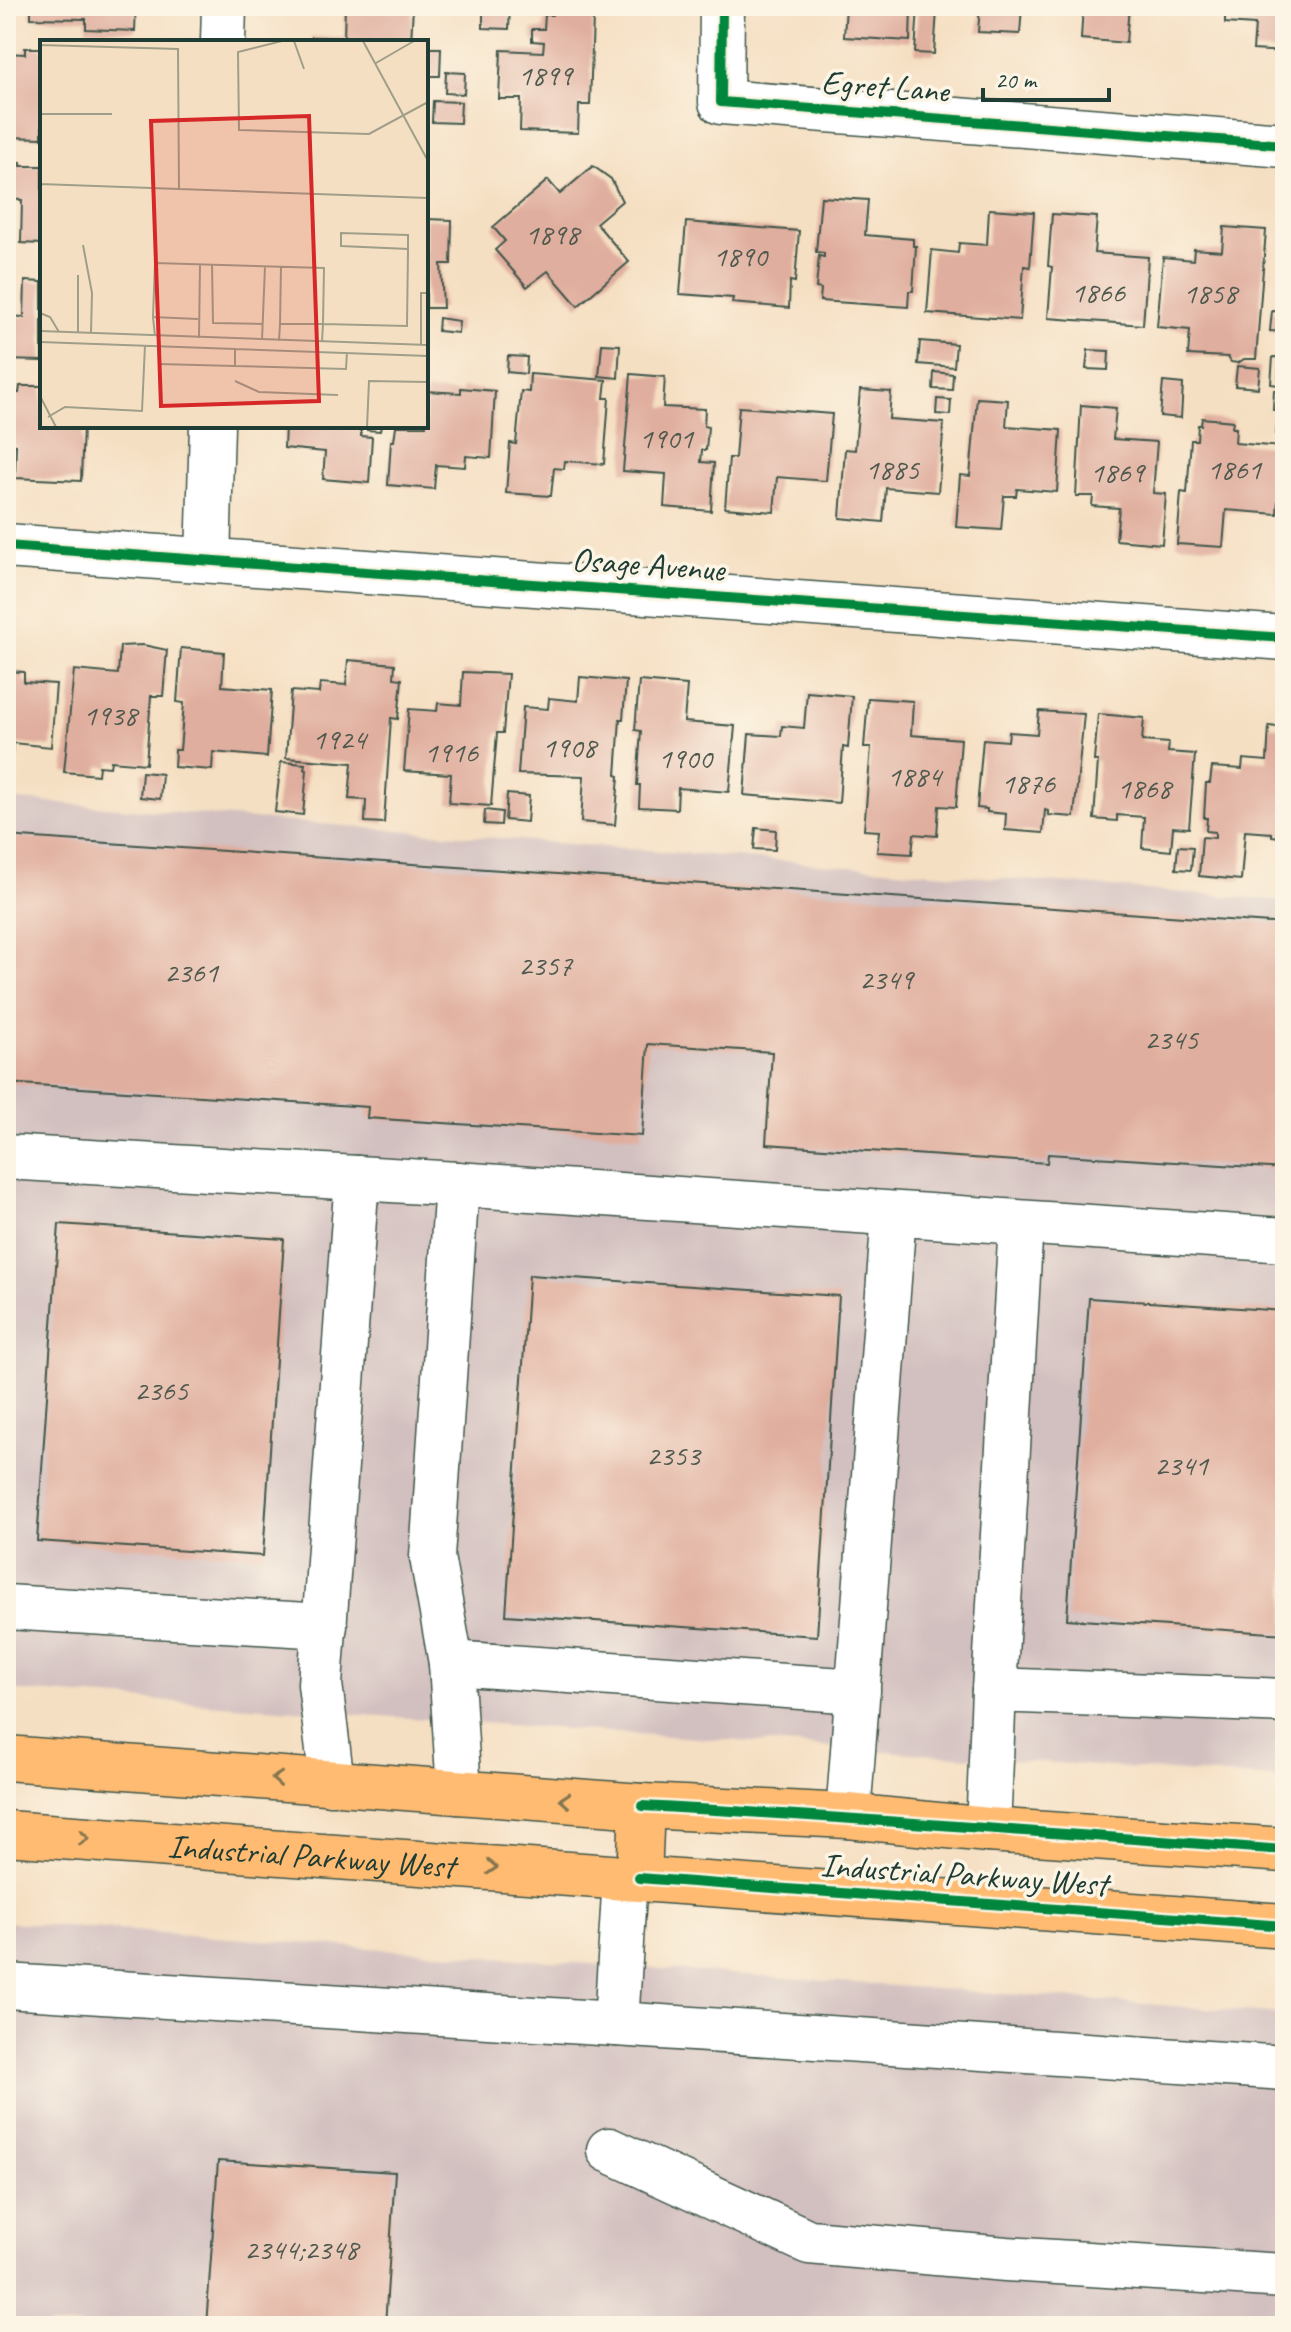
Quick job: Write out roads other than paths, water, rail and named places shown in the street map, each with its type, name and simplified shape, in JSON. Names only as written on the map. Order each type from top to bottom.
[{"type":"main road","name":"Industrial Parkway West","points":[[6,1758],[642,1806],[848,1816],[988,1830],[1285,1850]]},
{"type":"main road","points":[[632,1878],[642,1806]]},
{"type":"main road","name":"Industrial Parkway West","points":[[6,1833],[1285,1926]]},
{"type":"street","points":[[223,40],[224,6]]},
{"type":"street","name":"Egret Lane","points":[[722,6],[721,102],[1285,145]]},
{"type":"street","points":[[208,560],[212,428]]},
{"type":"street","name":"Osage Avenue","points":[[6,546],[1285,638]]},
{"type":"street","points":[[6,1157],[1285,1240]]},
{"type":"street","points":[[332,1783],[320,1684],[357,1178]]},
{"type":"street","points":[[457,1184],[432,1557],[451,1663],[459,1792]]},
{"type":"street","points":[[848,1816],[894,1214]]},
{"type":"street","points":[[988,1830],[1021,1223]]},
{"type":"street","points":[[6,1607],[325,1626]]},
{"type":"street","points":[[451,1663],[858,1691]]},
{"type":"street","points":[[994,1690],[1285,1701]]},
{"type":"street","points":[[616,2024],[632,1878]]},
{"type":"street","points":[[6,1986],[1285,2068]]},
{"type":"street","points":[[609,2150],[809,2242],[1006,2259],[1285,2276]]}]
